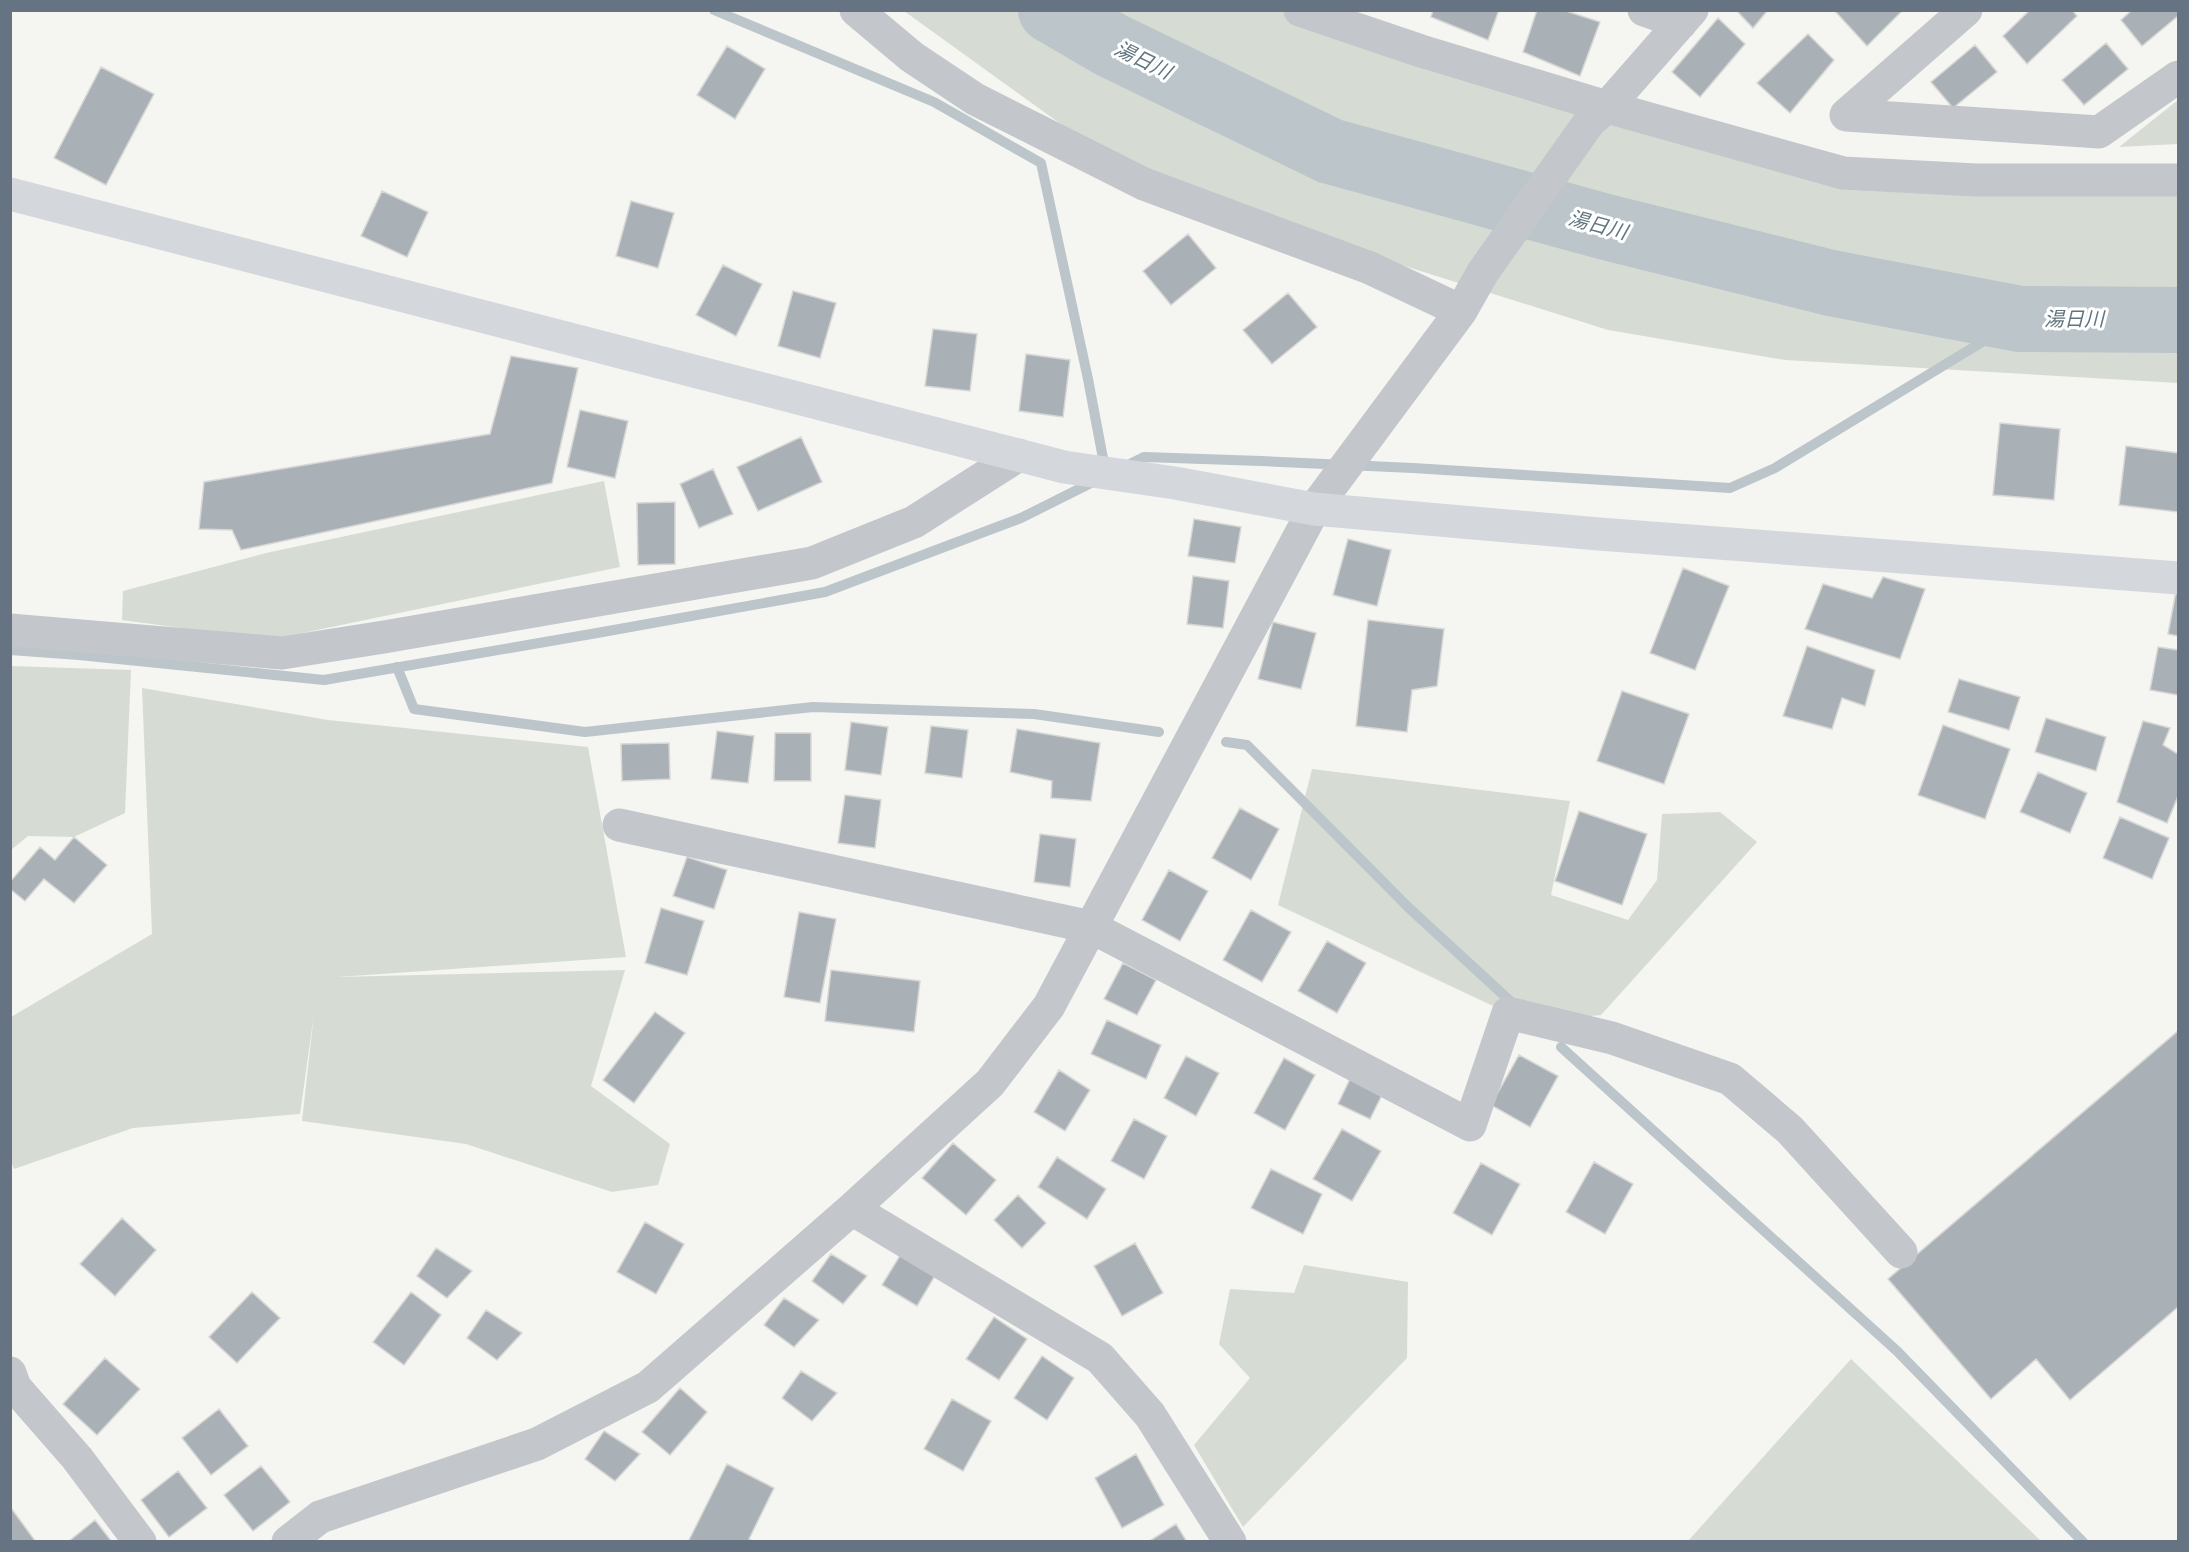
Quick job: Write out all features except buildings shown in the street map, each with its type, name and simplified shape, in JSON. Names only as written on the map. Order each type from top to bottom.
[{"type":"street","points":[[856,10],[912,57],[975,99],[1133,179],[1370,268],[1461,311]]},
{"type":"street","points":[[1300,10],[1599,114],[1844,172],[1976,180],[2178,180]]},
{"type":"street","points":[[1644,10],[1687,17]]},
{"type":"street","points":[[1966,10],[1846,115],[2099,132],[2178,76]]},
{"type":"street","points":[[288,1542],[320,1517],[537,1444],[648,1387],[852,1209],[990,1083],[1049,1006],[1322,498],[1461,311],[1483,272],[1599,114],[1687,17]]},
{"type":"street","points":[[10,194],[1064,467],[1599,534],[2178,578]]},
{"type":"street","points":[[10,630],[282,653],[812,563],[914,522],[1018,454]]},
{"type":"street","points":[[619,825],[1091,927],[1470,1125],[1508,1013],[1612,1038],[1730,1079],[1790,1130],[1901,1252]]},
{"type":"street","points":[[852,1209],[1100,1358],[1150,1415],[1230,1542]]},
{"type":"street","points":[[10,1373],[15,1387],[77,1458],[140,1542]]},
{"type":"shaded area","points":[[904,11],[1329,11],[1887,175],[2178,189],[2178,383],[1785,360],[1608,330],[1144,184]]},
{"type":"shaded area","points":[[2178,100],[2178,144],[2119,147]]},
{"type":"shaded area","points":[[604,481],[620,567],[269,640],[122,620],[123,591],[266,553]]},
{"type":"shaded area","points":[[11,666],[131,670],[125,813],[74,837],[28,836],[11,850]]},
{"type":"shaded area","points":[[142,688],[328,720],[588,747],[626,957],[338,977],[625,970],[591,1086],[670,1144],[658,1185],[612,1192],[466,1144],[302,1121],[314,1014],[300,1114],[133,1128],[14,1169],[10,1159],[11,1017],[152,934]]},
{"type":"shaded area","points":[[1312,769],[1570,801],[1551,895],[1628,920],[1657,880],[1662,814],[1720,812],[1757,842],[1601,1015],[1541,1021],[1508,1013],[1278,905]]},
{"type":"shaded area","points":[[1304,1265],[1408,1282],[1407,1358],[1243,1527],[1194,1445],[1250,1378],[1219,1344],[1230,1289],[1294,1293]]},
{"type":"shaded area","points":[[1851,1359],[2041,1541],[1688,1541]]},
{"type":"waterway","points":[[714,10],[934,102],[1041,163],[1105,469]]},
{"type":"waterway","name":"湯日川","points":[[1051,10],[1111,45],[1330,151],[1606,227],[1831,283],[2020,319],[2178,320]]},
{"type":"waterway","points":[[1124,467],[1144,457],[1261,461],[1730,488],[1775,468],[2020,319]]},
{"type":"waterway","points":[[10,650],[324,680],[825,592],[1021,518],[1097,480]]},
{"type":"waterway","points":[[397,667],[414,709],[585,732],[813,707],[1034,714],[1159,732]]},
{"type":"waterway","points":[[1226,742],[1247,745],[1409,908],[1509,1000]]},
{"type":"waterway","points":[[1561,1047],[1897,1351],[2083,1542]]}]
